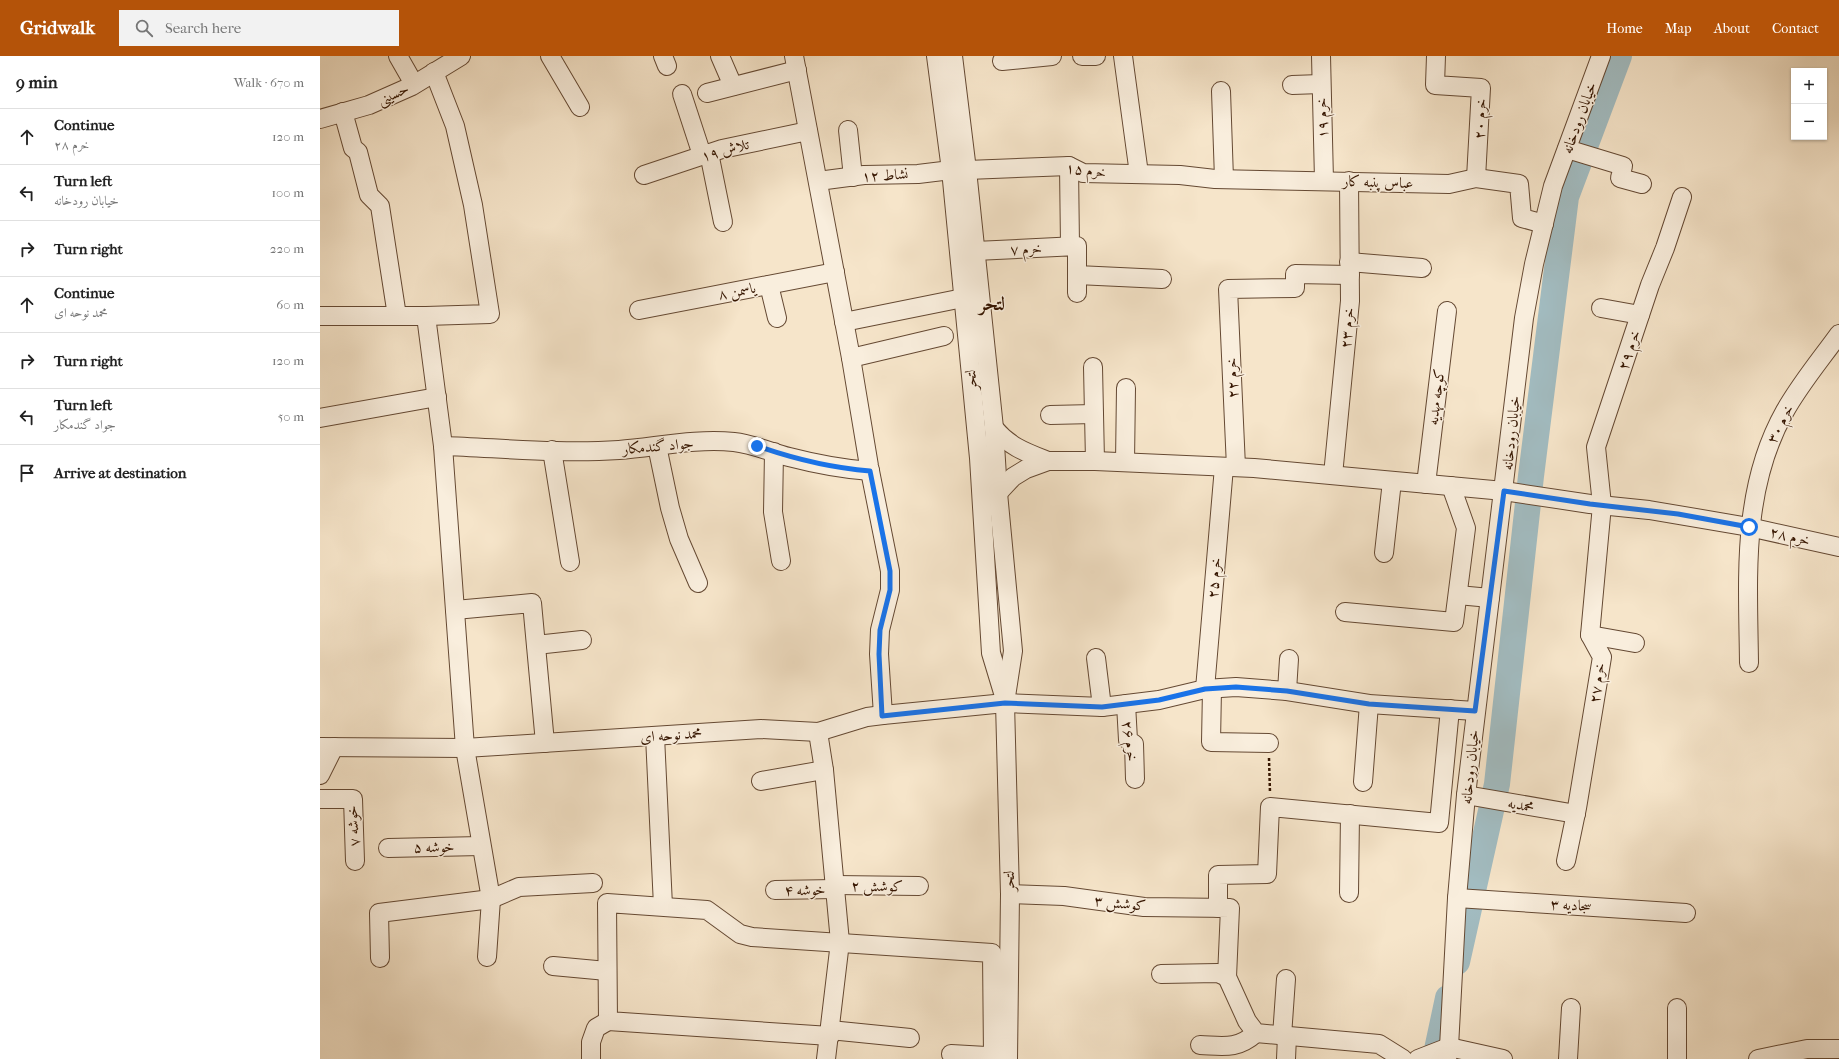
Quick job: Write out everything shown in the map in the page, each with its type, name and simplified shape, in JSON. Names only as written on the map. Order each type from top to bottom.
[{"type":"street","points":[[398,56],[414,84]]},
{"type":"street","name":"حسینی","points":[[320,118],[369,105],[414,84],[461,56]]},
{"type":"street","points":[[550,56],[580,107]]},
{"type":"street","points":[[720,56],[733,86]]},
{"type":"street","name":"لتحر","points":[[936,56],[975,251],[994,428],[998,493],[1013,651],[1005,703],[1010,894],[1003,1058]]},
{"type":"street","name":"لتحر","points":[[952,56],[960,170],[963,298],[979,458],[991,653],[1005,703]]},
{"type":"street","points":[[1002,61],[1052,56]]},
{"type":"street","points":[[1082,56],[1096,56]]},
{"type":"street","points":[[1123,56],[1139,174]]},
{"type":"street","name":"خرم ۱۹","points":[[1320,56],[1324,180]]},
{"type":"street","name":"خرم ۲۰","points":[[1436,56],[1435,85],[1481,88],[1476,178]]},
{"type":"street","name":"خیابان رودخانه","points":[[1448,1051],[1457,898],[1466,795],[1475,711],[1504,491],[1524,318],[1553,186],[1601,56]]},
{"type":"street","points":[[707,93],[733,86],[795,63],[851,358],[870,471],[890,571],[890,590],[880,630],[879,654],[882,716]]},
{"type":"street","points":[[320,316],[426,316],[490,314],[470,190],[455,126],[434,72]]},
{"type":"street","points":[[1292,85],[1321,84]]},
{"type":"street","points":[[1221,92],[1224,179]]},
{"type":"street","points":[[682,94],[705,154],[723,222]]},
{"type":"street","points":[[343,112],[353,148],[358,152],[369,195],[380,206],[397,316]]},
{"type":"street","points":[[848,130],[853,177]]},
{"type":"street","name":"تلاش ۱۹","points":[[644,174],[722,148],[808,131]]},
{"type":"street","points":[[1567,149],[1624,166],[1620,178],[1642,184]]},
{"type":"street","points":[[1069,166],[1073,246],[1077,284],[1162,279]]},
{"type":"street","name":"خرم ۱۵","points":[[960,170],[1069,166],[1083,173],[1180,175]]},
{"type":"street","name":"نشاط ۱۲","points":[[818,181],[853,177],[960,170]]},
{"type":"street","name":"عباس پنبه کار","points":[[1180,175],[1224,179],[1324,180],[1449,184],[1476,178],[1519,184],[1522,218],[1544,224]]},
{"type":"street","name":"خرم ۲۳","points":[[1333,475],[1349,309],[1349,181]]},
{"type":"street","name":"خرم ۲۹","points":[[1602,505],[1596,447],[1640,315],[1682,197]]},
{"type":"street","name":"خرم ۷","points":[[975,251],[1073,246]]},
{"type":"street","points":[[1349,268],[1422,268]]},
{"type":"street","name":"خرم ۲۲","points":[[1230,467],[1228,289],[1295,288],[1294,274],[1349,268]]},
{"type":"street","name":"یاسمن ۸","points":[[639,310],[835,272]]},
{"type":"street","points":[[769,285],[777,318]]},
{"type":"street","points":[[844,322],[963,298]]},
{"type":"street","points":[[1601,308],[1640,315]]},
{"type":"street","name":"کوچه مهدیه","points":[[1426,484],[1447,311]]},
{"type":"street","points":[[426,316],[443,446],[465,748],[491,899],[487,958]]},
{"type":"street","name":"خرم ۳۰","points":[[1749,663],[1749,527],[1766,454],[1785,411],[1839,334]]},
{"type":"street","points":[[851,358],[944,336]]},
{"type":"street","points":[[1093,367],[1095,461]]},
{"type":"street","points":[[1125,462],[1126,388]]},
{"type":"street","points":[[320,418],[437,397]]},
{"type":"street","points":[[1050,415],[1094,414]]},
{"type":"street","points":[[994,428],[1005,440],[1019,450],[1048,461]]},
{"type":"street","name":"جواد گندمکار","points":[[443,446],[552,450],[618,450],[697,442],[733,442],[757,446],[818,464],[846,469],[870,471]]},
{"type":"street","points":[[658,446],[670,508],[680,539],[698,583]]},
{"type":"street","points":[[552,450],[570,562]]},
{"type":"street","points":[[774,452],[773,512],[781,561]]},
{"type":"street","points":[[998,493],[1013,477],[1026,469],[1048,461]]},
{"type":"street","name":"خرم ۲۸","points":[[1048,461],[1095,461],[1230,467],[1504,491],[1678,514],[1749,527],[1839,547]]},
{"type":"street","name":"خرم ۲۵","points":[[1230,467],[1208,689],[1211,742],[1269,743]]},
{"type":"street","points":[[1384,553],[1392,481]]},
{"type":"street","points":[[1345,612],[1454,622],[1466,528],[1451,486]]},
{"type":"street","points":[[1602,505],[1590,635],[1634,643]]},
{"type":"street","points":[[1458,595],[1490,598]]},
{"type":"street","points":[[455,610],[532,603],[545,743]]},
{"type":"street","name":"خرم ۲۷","points":[[1566,861],[1576,814],[1602,657],[1590,635]]},
{"type":"street","points":[[536,645],[582,640]]},
{"type":"street","points":[[1096,658],[1102,707]]},
{"type":"street","points":[[1287,691],[1289,659]]},
{"type":"street","name":"محمد نوحه ای","points":[[327,747],[465,748],[761,730],[818,732],[867,717],[1005,703],[1102,707],[1159,700],[1208,689],[1236,687],[1287,691],[1369,704],[1475,711]]},
{"type":"street","name":"خرم ۲۶","points":[[1126,704],[1128,740],[1134,744],[1135,779]]},
{"type":"street","points":[[1363,782],[1369,704]]},
{"type":"street","points":[[1403,1059],[1379,1044],[1256,1033],[1247,1021],[1227,977],[1224,908],[1218,875],[1267,874],[1270,807],[1439,823],[1450,709]]},
{"type":"street","points":[[818,732],[824,770],[840,942],[826,1059]]},
{"type":"street","points":[[655,736],[663,906]]},
{"type":"street","points":[[320,775],[327,747]]},
{"type":"street","points":[[761,781],[824,770]]},
{"type":"street","name":"محمدیه","points":[[1466,795],[1576,814]]},
{"type":"street","name":"خوشه ۷","points":[[320,799],[353,799],[355,861]]},
{"type":"street","points":[[1349,893],[1350,814]]},
{"type":"street","name":"خوشه ۵","points":[[388,848],[481,846]]},
{"type":"street","points":[[380,958],[380,913],[491,899],[518,887],[593,883]]},
{"type":"street","name":"کوشش ۲","points":[[835,887],[919,886]]},
{"type":"street","name":"خوشه ۴","points":[[775,890],[835,887]]},
{"type":"street","name":"کوشش ۳","points":[[1010,894],[1064,896],[1144,907],[1224,908]]},
{"type":"street","name":"سجادیه ۳","points":[[1457,898],[1686,913]]},
{"type":"street","points":[[608,1021],[607,903],[708,910],[740,934],[752,937],[992,953],[1003,1058],[951,1054]]},
{"type":"street","points":[[553,966],[607,971]]},
{"type":"street","points":[[1161,974],[1218,973],[1227,977]]},
{"type":"street","points":[[1286,979],[1284,1036],[1286,1059]]},
{"type":"street","points":[[1568,1059],[1571,1008]]},
{"type":"street","points":[[1677,1008],[1677,1059]]},
{"type":"street","points":[[591,1059],[591,1042],[596,1028],[608,1021],[910,1038]]},
{"type":"street","points":[[1200,1045],[1233,1046],[1248,1040],[1256,1033]]},
{"type":"street","points":[[1758,1059],[1807,1050],[1839,1049]]},
{"type":"street","points":[[1418,1059],[1448,1051],[1502,1059]]},
{"type":"path","points":[[1269,743],[1270,807]]},
{"type":"waterway","points":[[1457,962],[1497,784],[1531,476],[1566,197],[1619,56]]},
{"type":"waterway","points":[[1435,1059],[1448,998]]},
{"type":"district","name":"لتحر","points":[[992,303]]},
{"type":"route","points":[[757,446],[818,464],[846,469],[870,471],[890,571],[890,590],[880,630],[879,654],[882,716],[1005,703],[1102,707],[1159,700],[1205,689],[1236,687],[1287,691],[1369,704],[1475,711],[1504,491],[1590,504],[1678,514],[1749,527]]}]
